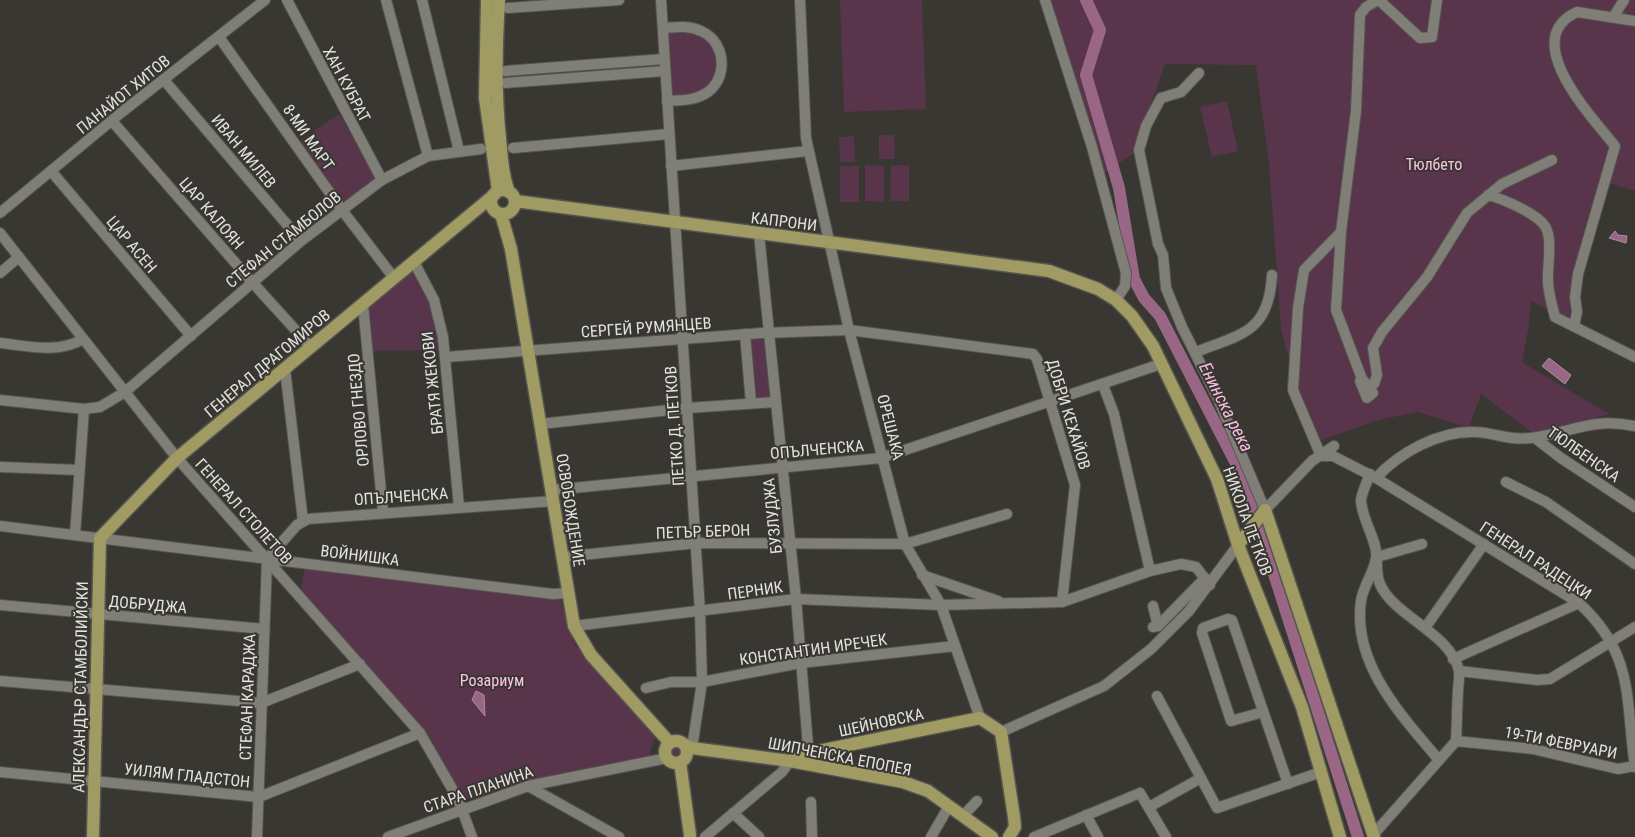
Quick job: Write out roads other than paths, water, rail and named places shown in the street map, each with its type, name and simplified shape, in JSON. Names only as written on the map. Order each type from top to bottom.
[{"type":"main road","points":[[488,0],[484,67],[485,98],[503,202]]},
{"type":"main road","points":[[503,202],[504,177],[495,67],[504,4]]},
{"type":"main road","name":"ГЕНЕРАЛ ДРАГОМИРОВ","points":[[100,538],[177,458],[463,221],[503,202]]},
{"type":"main road","name":"ГЕНЕРАЛ ДРАГОМИРОВ","points":[[463,221],[503,202]]},
{"type":"main road","name":"КАПРОНИ","points":[[503,202],[1049,271]]},
{"type":"main road","name":"ОСВОБОЖДЕНИЕ","points":[[503,202],[574,626],[591,655],[670,743]]},
{"type":"main road","name":"НИКОЛА ПЕТКОВ","points":[[1049,271],[1098,289],[1116,300],[1132,316],[1153,346],[1217,480],[1241,540],[1302,707],[1340,837]]},
{"type":"main road","points":[[1241,540],[1263,513]]},
{"type":"main road","name":"НИКОЛА ПЕТКОВ","points":[[1263,513],[1373,837]]},
{"type":"main road","name":"АЛЕКСАНДЪР СТАМБОЛИЙСКИ","points":[[93,837],[100,538]]},
{"type":"main road","points":[[980,718],[1000,732],[1015,826],[1009,837],[1002,837]]},
{"type":"main road","name":"ШЕЙНОВСКА","points":[[790,761],[809,759],[980,718]]},
{"type":"main road","points":[[686,753],[673,763],[667,758],[666,749],[670,743],[679,741],[686,753],[688,822],[693,836]]},
{"type":"main road","name":"ШИПЧЕНСКА ЕПОПЕЯ","points":[[686,753],[726,752],[790,761]]},
{"type":"main road","name":"ШИПЧЕНСКА ЕПОПЕЯ","points":[[809,759],[903,782],[928,791],[992,837]]},
{"type":"street","name":"ПАНАЙОТ ХИТОВ","points":[[0,213],[112,121],[266,0]]},
{"type":"street","name":"ХАН КУБРАТ","points":[[287,0],[382,180]]},
{"type":"street","points":[[386,0],[428,156]]},
{"type":"street","points":[[422,0],[459,151]]},
{"type":"street","points":[[504,4],[619,0]]},
{"type":"street","name":"ПЕТКО Д. ПЕТКОВ","points":[[661,0],[693,476],[700,612],[702,682],[686,753]]},
{"type":"street","name":"ОРЕШАКА","points":[[800,0],[808,151],[849,330],[905,544],[941,605],[980,718]]},
{"type":"street","points":[[1045,0],[1094,156],[1126,273],[1125,286],[1116,300]]},
{"type":"street","points":[[1437,0],[1432,37],[1420,38],[1378,0],[1366,7],[1360,14],[1356,111],[1340,232],[1336,310],[1362,379],[1369,387],[1374,384],[1377,375],[1373,348],[1382,332],[1427,276],[1467,213],[1502,184],[1552,160]]},
{"type":"street","points":[[1614,16],[1624,0]]},
{"type":"street","points":[[1574,326],[1577,312],[1575,297],[1578,274],[1615,146],[1577,98],[1558,66],[1553,45],[1556,29],[1570,15],[1577,12],[1614,16],[1635,21]]},
{"type":"street","points":[[663,28],[688,27],[704,32],[719,46],[722,59],[719,78],[707,92],[696,98],[667,101]]},
{"type":"street","name":"8-МИ МАРТ","points":[[219,37],[342,210],[394,278]]},
{"type":"street","points":[[506,71],[664,59]]},
{"type":"street","points":[[506,84],[665,71]]},
{"type":"street","points":[[1198,73],[1180,92],[1161,98],[1146,126],[1139,150],[1158,244],[1163,256],[1166,288],[1182,327],[1218,399],[1263,513],[1312,461],[1322,456],[1331,443]]},
{"type":"street","name":"ИВАН МИЛЕВ","points":[[164,80],[301,241]]},
{"type":"street","name":"ЦАР КАЛОЯН","points":[[112,121],[311,347]]},
{"type":"street","points":[[512,148],[669,134]]},
{"type":"street","name":"СТЕФАН СТАМБОЛОВ","points":[[84,409],[100,407],[125,392],[301,241],[382,180],[428,156],[481,149]]},
{"type":"street","points":[[671,166],[808,151]]},
{"type":"street","name":"ЦАР АСЕН","points":[[51,171],[191,336]]},
{"type":"street","points":[[1488,195],[1512,204],[1535,217],[1545,226],[1549,236],[1550,299],[1555,316],[1635,357]]},
{"type":"street","points":[[1322,456],[1293,390],[1298,308],[1304,270],[1340,232]]},
{"type":"street","name":"ГЕНЕРАЛ СТОЛЕТОВ","points":[[0,233],[177,458],[420,733],[462,809],[472,837]]},
{"type":"street","name":"БУЗЛУДЖА","points":[[760,234],[781,467],[796,599],[809,759]]},
{"type":"street","points":[[0,273],[19,257]]},
{"type":"street","name":"БРАТЯ ЖЕКОВИ","points":[[414,262],[434,300],[446,357],[459,507]]},
{"type":"street","points":[[1196,352],[1250,330],[1267,307],[1271,293],[1272,275]]},
{"type":"street","name":"ОРЛОВО ГНЕЗДО","points":[[363,305],[382,512]]},
{"type":"street","name":"СЕРГЕЙ РУМЯНЦЕВ","points":[[446,357],[745,334],[849,330],[1033,354]]},
{"type":"street","points":[[745,334],[751,403]]},
{"type":"street","points":[[0,343],[53,348],[70,346],[83,339]]},
{"type":"street","name":"ДОБРИ КЕХАЙОВ","points":[[1033,354],[1037,359],[1075,485],[1062,602]]},
{"type":"street","points":[[1355,360],[1367,398],[1373,393]]},
{"type":"street","name":"ОПЪЛЧЕНСКА","points":[[303,521],[382,512],[459,507],[693,476],[882,458],[1161,364]]},
{"type":"street","points":[[267,559],[303,521],[285,368]]},
{"type":"street","points":[[1103,385],[1114,414],[1150,571]]},
{"type":"street","points":[[0,400],[84,409],[74,535]]},
{"type":"street","points":[[540,424],[688,408],[775,402]]},
{"type":"street","points":[[1535,438],[1590,424],[1618,423],[1635,426]]},
{"type":"street","name":"ТЮЛБЕНСКА","points":[[1373,476],[1411,450],[1445,436],[1472,432],[1506,439],[1535,438],[1561,458],[1635,507]]},
{"type":"street","name":"ГЕНЕРАЛ РАДЕЦКИ","points":[[1322,456],[1333,456],[1373,476],[1579,604],[1598,620],[1612,640],[1622,663],[1629,692],[1635,767]]},
{"type":"street","points":[[0,467],[79,470]]},
{"type":"street","points":[[1373,476],[1361,499],[1367,528],[1373,540],[1377,557],[1380,585],[1388,596],[1437,637],[1453,659],[1459,672],[1456,741],[1373,837]]},
{"type":"street","points":[[1506,482],[1546,502],[1635,564]]},
{"type":"street","name":"ПЕТЪР БЕРОН","points":[[562,557],[697,543],[905,544],[1007,514]]},
{"type":"street","name":"ВОЙНИШКА","points":[[0,526],[553,594],[568,594]]},
{"type":"street","points":[[1000,732],[1104,686],[1151,649],[1189,610],[1241,540]]},
{"type":"street","points":[[1377,557],[1422,544]]},
{"type":"street","points":[[1425,628],[1484,544]]},
{"type":"street","points":[[1377,557],[1361,601],[1361,629],[1366,652],[1386,694],[1439,760]]},
{"type":"street","name":"СТЕФАН КАРАДЖА","points":[[257,837],[267,559]]},
{"type":"street","name":"ПЕРНИК","points":[[574,626],[796,599],[941,605],[1062,602],[1150,571],[1181,564],[1189,564],[1196,567],[1208,582]]},
{"type":"street","points":[[922,575],[1004,603]]},
{"type":"street","points":[[1153,606],[1156,627],[1208,582]]},
{"type":"street","points":[[1453,659],[1579,604]]},
{"type":"street","name":"ДОБРУДЖА","points":[[0,605],[264,629]]},
{"type":"street","points":[[1263,712],[1231,721],[1202,633],[1203,628],[1228,619],[1232,620],[1288,784]]},
{"type":"street","points":[[1459,672],[1537,680],[1550,679],[1635,626]]},
{"type":"street","name":"КОНСТАНТИН ИРЕЧЕК","points":[[646,688],[671,682],[702,682],[800,662],[955,646]]},
{"type":"street","points":[[0,681],[261,703],[360,664]]},
{"type":"street","points":[[1157,696],[1219,808],[1321,772]]},
{"type":"street","name":"УИЛЯМ ГЛАДСТОН","points":[[0,772],[259,797],[420,733]]},
{"type":"street","name":"19-ТИ ФЕВРУАРИ","points":[[1456,741],[1533,749],[1618,770],[1635,767]]},
{"type":"street","name":"СТАРА ПЛАНИНА","points":[[388,837],[528,786],[667,758]]},
{"type":"street","points":[[693,836],[733,813],[782,772],[790,761]]},
{"type":"street","points":[[1149,807],[1201,778]]},
{"type":"street","points":[[528,786],[619,837]]},
{"type":"street","points":[[1034,837],[1140,793],[1166,837]]},
{"type":"street","points":[[963,816],[977,801]]},
{"type":"street","points":[[811,802],[812,837]]},
{"type":"street","points":[[931,837],[949,806]]},
{"type":"street","points":[[733,813],[759,837]]},
{"type":"street","points":[[1086,815],[1098,837]]},
{"type":"waterway","name":"Енинска река","points":[[1086,0],[1100,30],[1086,75],[1119,188],[1134,279],[1144,298],[1160,316],[1243,477],[1358,837]]},
{"type":"park label","name":"Тюлбето","points":[[1434,164]]},
{"type":"park label","name":"Розариум","points":[[492,680]]}]
